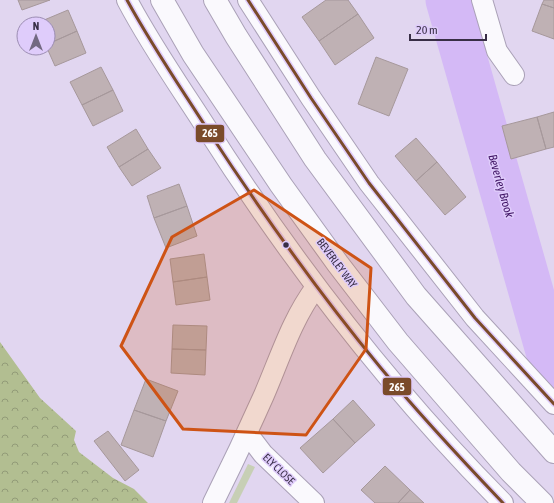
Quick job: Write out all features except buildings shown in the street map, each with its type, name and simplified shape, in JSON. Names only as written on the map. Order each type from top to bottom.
[{"type":"highway","name":"BEVERLEY WAY","points":[[162,0],[193,54],[281,185],[338,264],[398,342],[511,472],[542,503]]},
{"type":"highway","points":[[215,0],[236,36],[315,159],[416,296],[554,452]]},
{"type":"street","points":[[127,0],[139,24],[222,152],[285,245],[316,287],[360,344],[419,413],[503,503]]},
{"type":"street","points":[[248,0],[311,98],[369,183],[479,323],[554,404]]},
{"type":"street","points":[[482,0],[497,51],[514,75]]},
{"type":"street","points":[[213,503],[247,433],[292,329],[305,302],[316,287]]},
{"type":"street","name":"ELY CLOSE","points":[[247,433],[263,454],[314,503]]},
{"type":"highlighted area","points":[[254,190],[371,268],[366,349],[306,435],[183,429],[121,346],[172,237]]},
{"type":"green space","points":[[0,342],[40,398],[76,431],[74,440],[79,452],[113,478],[134,489],[148,503],[0,503]]},
{"type":"green space","points":[[248,464],[255,467],[237,503],[229,503]]},
{"type":"waterway","name":"Beverley Brook","points":[[448,0],[554,372]]},
{"type":"transit line","name":"265","points":[[127,0],[209,132],[249,192],[313,281],[357,339],[395,385],[440,436],[503,503]]},
{"type":"transit line","name":"265","points":[[248,0],[311,98],[369,183],[475,318],[554,404]]}]
